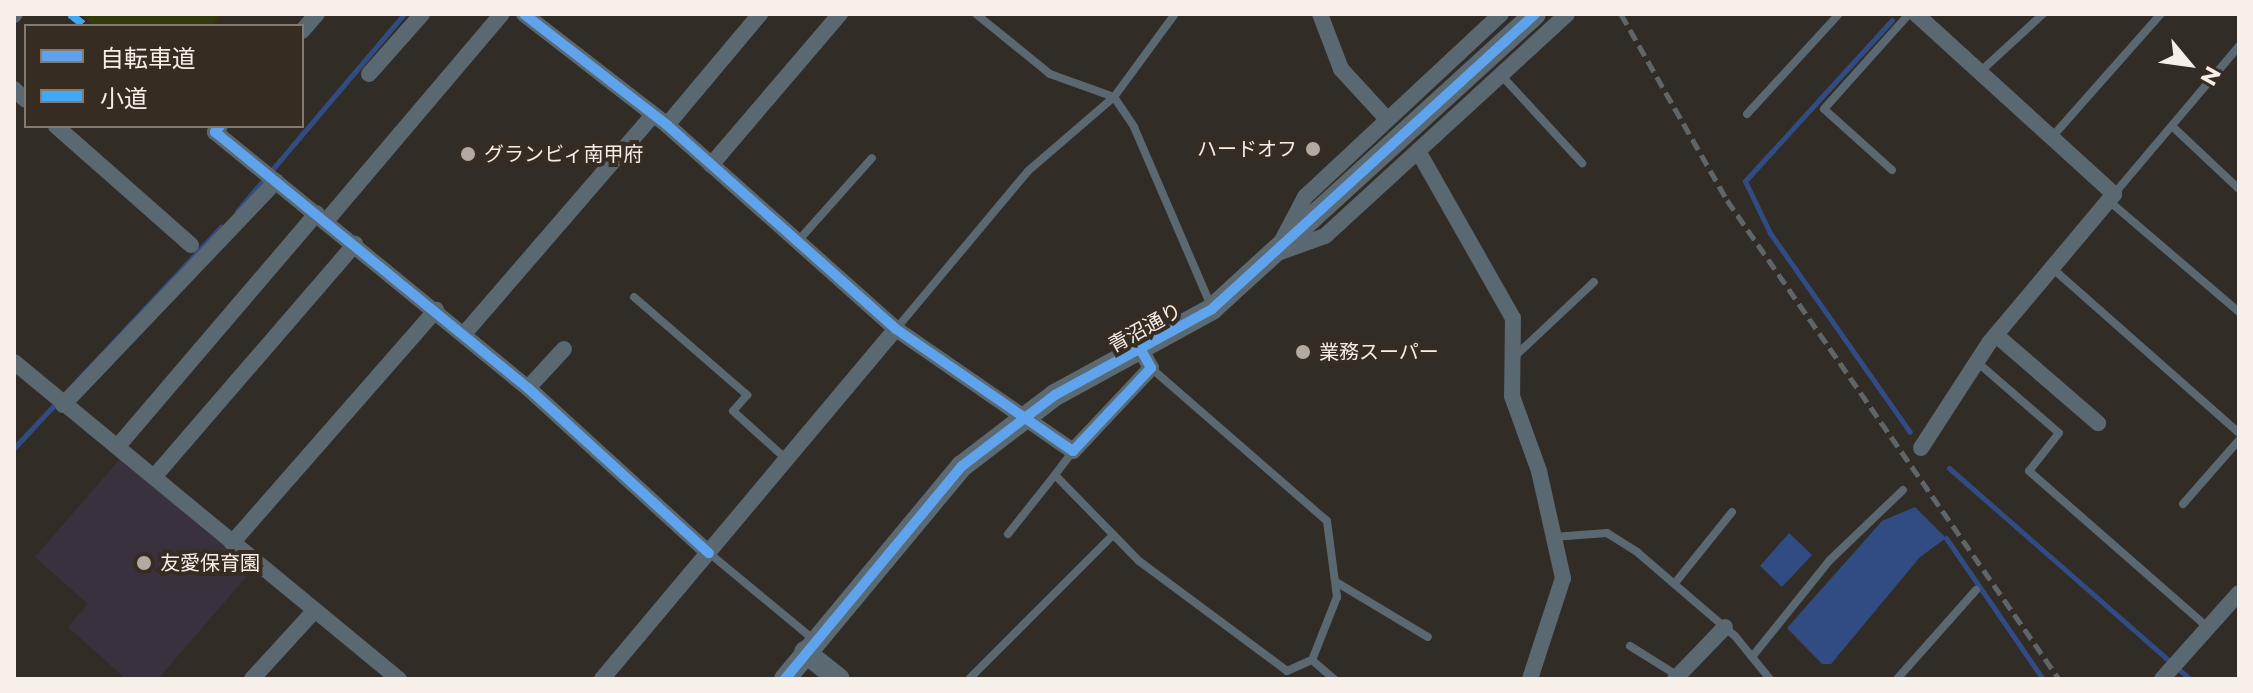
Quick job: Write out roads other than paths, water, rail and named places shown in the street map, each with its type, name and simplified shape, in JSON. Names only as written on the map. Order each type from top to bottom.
[{"type":"street","points":[[369,74],[422,14]]},
{"type":"street","points":[[118,446],[502,14]]},
{"type":"street","points":[[464,334],[760,14]]},
{"type":"street","points":[[711,165],[840,14]]},
{"type":"street","points":[[1320,14],[1341,69],[1387,119]]},
{"type":"street","points":[[1275,254],[1305,197],[1501,14]]},
{"type":"street","name":"青沼通り","points":[[785,679],[932,497],[1022,417],[1147,360],[1212,309],[1535,14]]},
{"type":"street","points":[[1275,254],[1325,236],[1567,14]]},
{"type":"street","points":[[1916,14],[2052,137],[2111,197],[1996,335],[1921,448]]},
{"type":"street","points":[[532,16],[660,120],[896,329],[1073,451],[1147,360]]},
{"type":"street","points":[[58,128],[191,245]]},
{"type":"street","points":[[218,128],[215,132],[528,388],[709,553]]},
{"type":"street","points":[[1418,151],[1509,303],[1512,396],[1553,537],[1562,587],[1530,679]]},
{"type":"street","points":[[59,401],[271,176]]},
{"type":"street","points":[[154,477],[355,244]]},
{"type":"street","points":[[232,543],[436,310]]},
{"type":"street","points":[[602,679],[896,329]]},
{"type":"street","points":[[1996,335],[2098,423]]},
{"type":"street","points":[[528,388],[564,349]]},
{"type":"street","points":[[14,362],[399,679]]},
{"type":"street","points":[[2171,670],[2239,593]]},
{"type":"street","points":[[252,679],[314,611]]},
{"type":"street","points":[[1677,678],[1725,627]]},
{"type":"street","points":[[810,646],[839,679]]},
{"type":"lane","points":[[976,14],[1050,74],[1114,97],[1134,127],[1212,309]]},
{"type":"lane","points":[[896,329],[1028,171],[1114,97],[1175,14]]},
{"type":"lane","points":[[1747,114],[1839,14]]},
{"type":"lane","points":[[1892,170],[1824,109],[1909,14]]},
{"type":"lane","points":[[1981,71],[2043,14]]},
{"type":"lane","points":[[2052,137],[2161,14]]},
{"type":"lane","points":[[2239,46],[2111,197],[2239,312]]},
{"type":"lane","points":[[2229,58],[2239,67]]},
{"type":"lane","points":[[1501,75],[1582,163]]},
{"type":"lane","points":[[2173,127],[2239,189]]},
{"type":"lane","points":[[797,243],[872,158]]},
{"type":"lane","points":[[2052,268],[2239,433]]},
{"type":"lane","points":[[1513,358],[1594,282]]},
{"type":"lane","points":[[634,297],[747,395],[733,411],[785,458]]},
{"type":"lane","points":[[1055,475],[1113,535],[1284,675],[1312,660],[1335,609],[1336,582],[1322,515],[1147,360]]},
{"type":"lane","points":[[1977,362],[2059,433],[2029,471],[2207,627]]},
{"type":"lane","points":[[2183,504],[2239,440]]},
{"type":"lane","points":[[1008,534],[1073,451]]},
{"type":"lane","points":[[1752,657],[1830,560],[1903,490]]},
{"type":"lane","points":[[1675,583],[1732,512]]},
{"type":"lane","points":[[1553,537],[1607,533],[1675,583],[1725,627],[1770,679]]},
{"type":"lane","points":[[969,679],[1113,535]]},
{"type":"lane","points":[[709,553],[810,646]]},
{"type":"lane","points":[[1336,582],[1428,637]]},
{"type":"lane","points":[[1897,679],[1976,590]]},
{"type":"lane","points":[[1630,646],[1677,678]]},
{"type":"lane","points":[[1312,660],[1334,679]]},
{"type":"water","points":[[1915,507],[1946,538],[1920,557],[1831,664],[1822,664],[1787,628],[1882,521]]},
{"type":"water","points":[[1789,533],[1812,555],[1782,587],[1760,566]]},
{"type":"waterway","points":[[237,211],[404,14]]},
{"type":"waterway","points":[[1892,20],[1745,181],[1770,233],[1910,432]]},
{"type":"waterway","points":[[14,448],[221,227]]},
{"type":"waterway","points":[[1949,468],[2190,679]]},
{"type":"waterway","points":[[1946,538],[2043,679]]},
{"type":"railway","points":[[1621,14],[1727,200],[2059,679]]},
{"type":"place","name":"ハードオフ","points":[[1313,149]]},
{"type":"place","name":"グランビィ南甲府","points":[[468,154]]},
{"type":"place","name":"業務スーパー","points":[[1303,352]]},
{"type":"place","name":"友愛保育園","points":[[144,563]]}]
